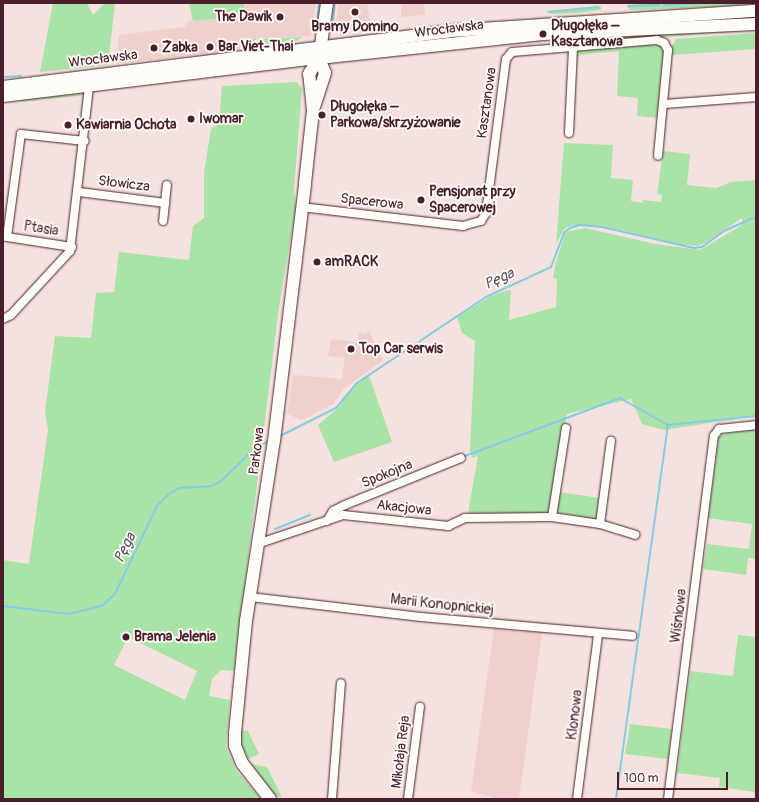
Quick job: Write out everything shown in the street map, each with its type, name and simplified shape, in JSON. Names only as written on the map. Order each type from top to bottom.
[{"type":"main road","points":[[320,52],[327,3]]},
{"type":"main road","name":"Wrocławska","points":[[3,96],[89,86],[320,52],[539,23],[756,11]]},
{"type":"main road","name":"Wrocławska","points":[[3,87],[320,52],[543,34],[756,24]]},
{"type":"main road","name":"Parkowa","points":[[270,799],[242,763],[234,739],[257,544],[275,436],[313,110],[325,70],[320,52]]},
{"type":"street","name":"Kasztanowa","points":[[463,226],[481,221],[486,213],[508,55],[534,49],[657,40],[664,43],[668,50],[664,104]]},
{"type":"street","points":[[569,133],[573,47]]},
{"type":"street","name":"Ptasia","points":[[3,319],[11,315],[34,291],[68,255],[72,246],[85,141],[89,86]]},
{"type":"street","points":[[658,156],[664,104],[756,97]]},
{"type":"street","name":"Ptasia","points":[[72,246],[7,237],[21,134],[85,141]]},
{"type":"street","name":"Słowicza","points":[[163,221],[167,185]]},
{"type":"street","name":"Słowicza","points":[[79,192],[165,203]]},
{"type":"street","name":"Spacerowa","points":[[301,207],[463,226]]},
{"type":"street","name":"Wiśniowa","points":[[668,799],[714,436],[719,429],[756,425]]},
{"type":"street","points":[[552,517],[566,428]]},
{"type":"street","points":[[600,524],[611,441]]},
{"type":"street","name":"Spokojna","points":[[327,520],[333,511],[345,505],[462,458]]},
{"type":"street","name":"Akacjowa","points":[[257,544],[343,515],[448,526],[465,518],[552,517],[600,524],[635,535]]},
{"type":"street","name":"Marii Konopnickiej","points":[[250,597],[598,634],[632,636]]},
{"type":"street","name":"Klonowa","points":[[577,799],[598,634]]},
{"type":"street","points":[[332,799],[341,683]]},
{"type":"street","name":"Mikołaja Reja","points":[[408,799],[420,707]]},
{"type":"shaded area","points":[[244,3],[316,3],[311,36],[244,39],[239,50],[116,64],[119,35],[184,27],[188,21],[244,16]]},
{"type":"shaded area","points":[[338,3],[367,3],[371,28],[335,31]]},
{"type":"shaded area","points":[[401,3],[424,3],[425,15],[401,17]]},
{"type":"shaded area","points":[[369,331],[383,360],[344,389],[333,404],[302,420],[287,414],[293,375],[342,379],[345,358],[328,356],[331,339],[358,342],[359,333],[365,334]]},
{"type":"shaded area","points":[[494,628],[505,631],[542,632],[519,799],[499,799],[471,791]]},
{"type":"green space","points":[[53,3],[87,3],[93,15],[105,3],[115,3],[108,65],[40,72]]},
{"type":"green space","points":[[189,3],[244,3],[244,16],[193,21]]},
{"type":"green space","points":[[649,3],[756,3],[756,5],[630,10],[628,8],[628,5]]},
{"type":"green space","points":[[601,6],[601,10],[576,13],[553,14],[545,11]]},
{"type":"green space","points":[[753,30],[551,46],[551,41],[566,39]]},
{"type":"green space","points":[[756,33],[756,49],[672,55],[671,48],[676,39]]},
{"type":"green space","points":[[303,37],[292,43],[253,48],[252,39]]},
{"type":"green space","points":[[656,43],[665,47],[659,118],[637,116],[638,98],[617,96],[619,51],[580,55],[576,59],[578,51]]},
{"type":"green space","points":[[296,82],[302,88],[294,190],[296,208],[279,307],[234,671],[221,670],[212,679],[209,696],[230,700],[226,746],[236,770],[261,799],[3,799],[3,560],[29,564],[48,430],[45,411],[55,336],[91,338],[96,293],[114,292],[119,252],[189,260],[193,226],[204,218],[204,172],[211,129],[219,123],[222,86]],"holes":[[[128,637],[197,671],[185,700],[114,665]]]},
{"type":"green space","points":[[83,92],[86,95],[20,102],[21,100]]},
{"type":"green space","points":[[564,143],[613,145],[611,178],[633,180],[631,201],[643,203],[643,200],[661,202],[662,195],[657,194],[663,151],[690,154],[687,185],[716,188],[731,182],[756,180],[756,416],[664,430],[642,424],[631,399],[567,414],[550,510],[544,515],[468,513],[478,456],[472,458],[470,451],[475,341],[462,333],[457,317],[491,296],[508,290],[511,291],[509,320],[556,307],[557,279],[553,278],[555,265],[565,234],[569,231],[585,228],[655,244],[700,250],[742,225],[742,218],[705,243],[697,246],[678,244],[603,226],[574,225],[565,228],[556,244]]},
{"type":"green space","points":[[369,375],[392,442],[334,462],[318,425],[340,406],[348,392]]},
{"type":"green space","points":[[756,429],[756,559],[748,558],[746,575],[703,569],[707,544],[749,549],[752,524],[708,518],[719,435]]},
{"type":"green space","points":[[558,492],[600,498],[598,520],[560,513],[556,510]]},
{"type":"green space","points":[[738,635],[756,637],[756,792],[719,787],[720,778],[677,773],[690,671],[733,676]]},
{"type":"green space","points":[[630,724],[672,729],[668,759],[625,754]]},
{"type":"green space","points":[[241,730],[248,731],[259,754],[248,759],[241,744]]},
{"type":"green space","points":[[250,764],[267,767],[282,797],[275,796]]},
{"type":"waterway","points":[[316,32],[319,3]]},
{"type":"waterway","points":[[333,21],[335,3]]},
{"type":"waterway","points":[[664,5],[709,3]]},
{"type":"waterway","points":[[628,6],[659,5]]},
{"type":"waterway","points":[[549,12],[598,7]]},
{"type":"waterway","points":[[5,77],[21,76]]},
{"type":"waterway","name":"Pęga","points":[[278,437],[336,408],[357,383],[486,297],[551,267],[564,233],[570,228],[579,225],[602,227],[694,248],[702,247],[724,231],[756,217]]},
{"type":"waterway","points":[[465,456],[620,398],[668,425],[756,416]]},
{"type":"waterway","points":[[616,799],[668,425]]},
{"type":"waterway","name":"Pęga","points":[[260,447],[270,439]]},
{"type":"waterway","name":"Pęga","points":[[3,606],[69,614],[102,606],[115,594],[157,506],[169,494],[179,488],[212,486],[220,482],[250,453]]},
{"type":"waterway","points":[[275,529],[310,515]]},
{"type":"place","name":"Bramy Domino","points":[[355,12]]},
{"type":"place","name":"The Dawik","points":[[280,17]]},
{"type":"place","name":"Długołęka – Kasztanowa","points":[[543,34]]},
{"type":"place","name":"Bar Viet-Thai","points":[[210,47]]},
{"type":"place","name":"Żabka","points":[[154,48]]},
{"type":"place","name":"Długołęka – Parkowa/skrzyżowanie","points":[[322,115]]},
{"type":"place","name":"Iwomar","points":[[191,119]]},
{"type":"place","name":"Kawiarnia Ochota","points":[[68,125]]},
{"type":"place","name":"Pensjonat przy Spacerowej","points":[[421,200]]},
{"type":"place","name":"amRACK","points":[[317,262]]},
{"type":"place","name":"Top Car serwis","points":[[351,349]]},
{"type":"place","name":"Brama Jelenia","points":[[126,637]]}]
